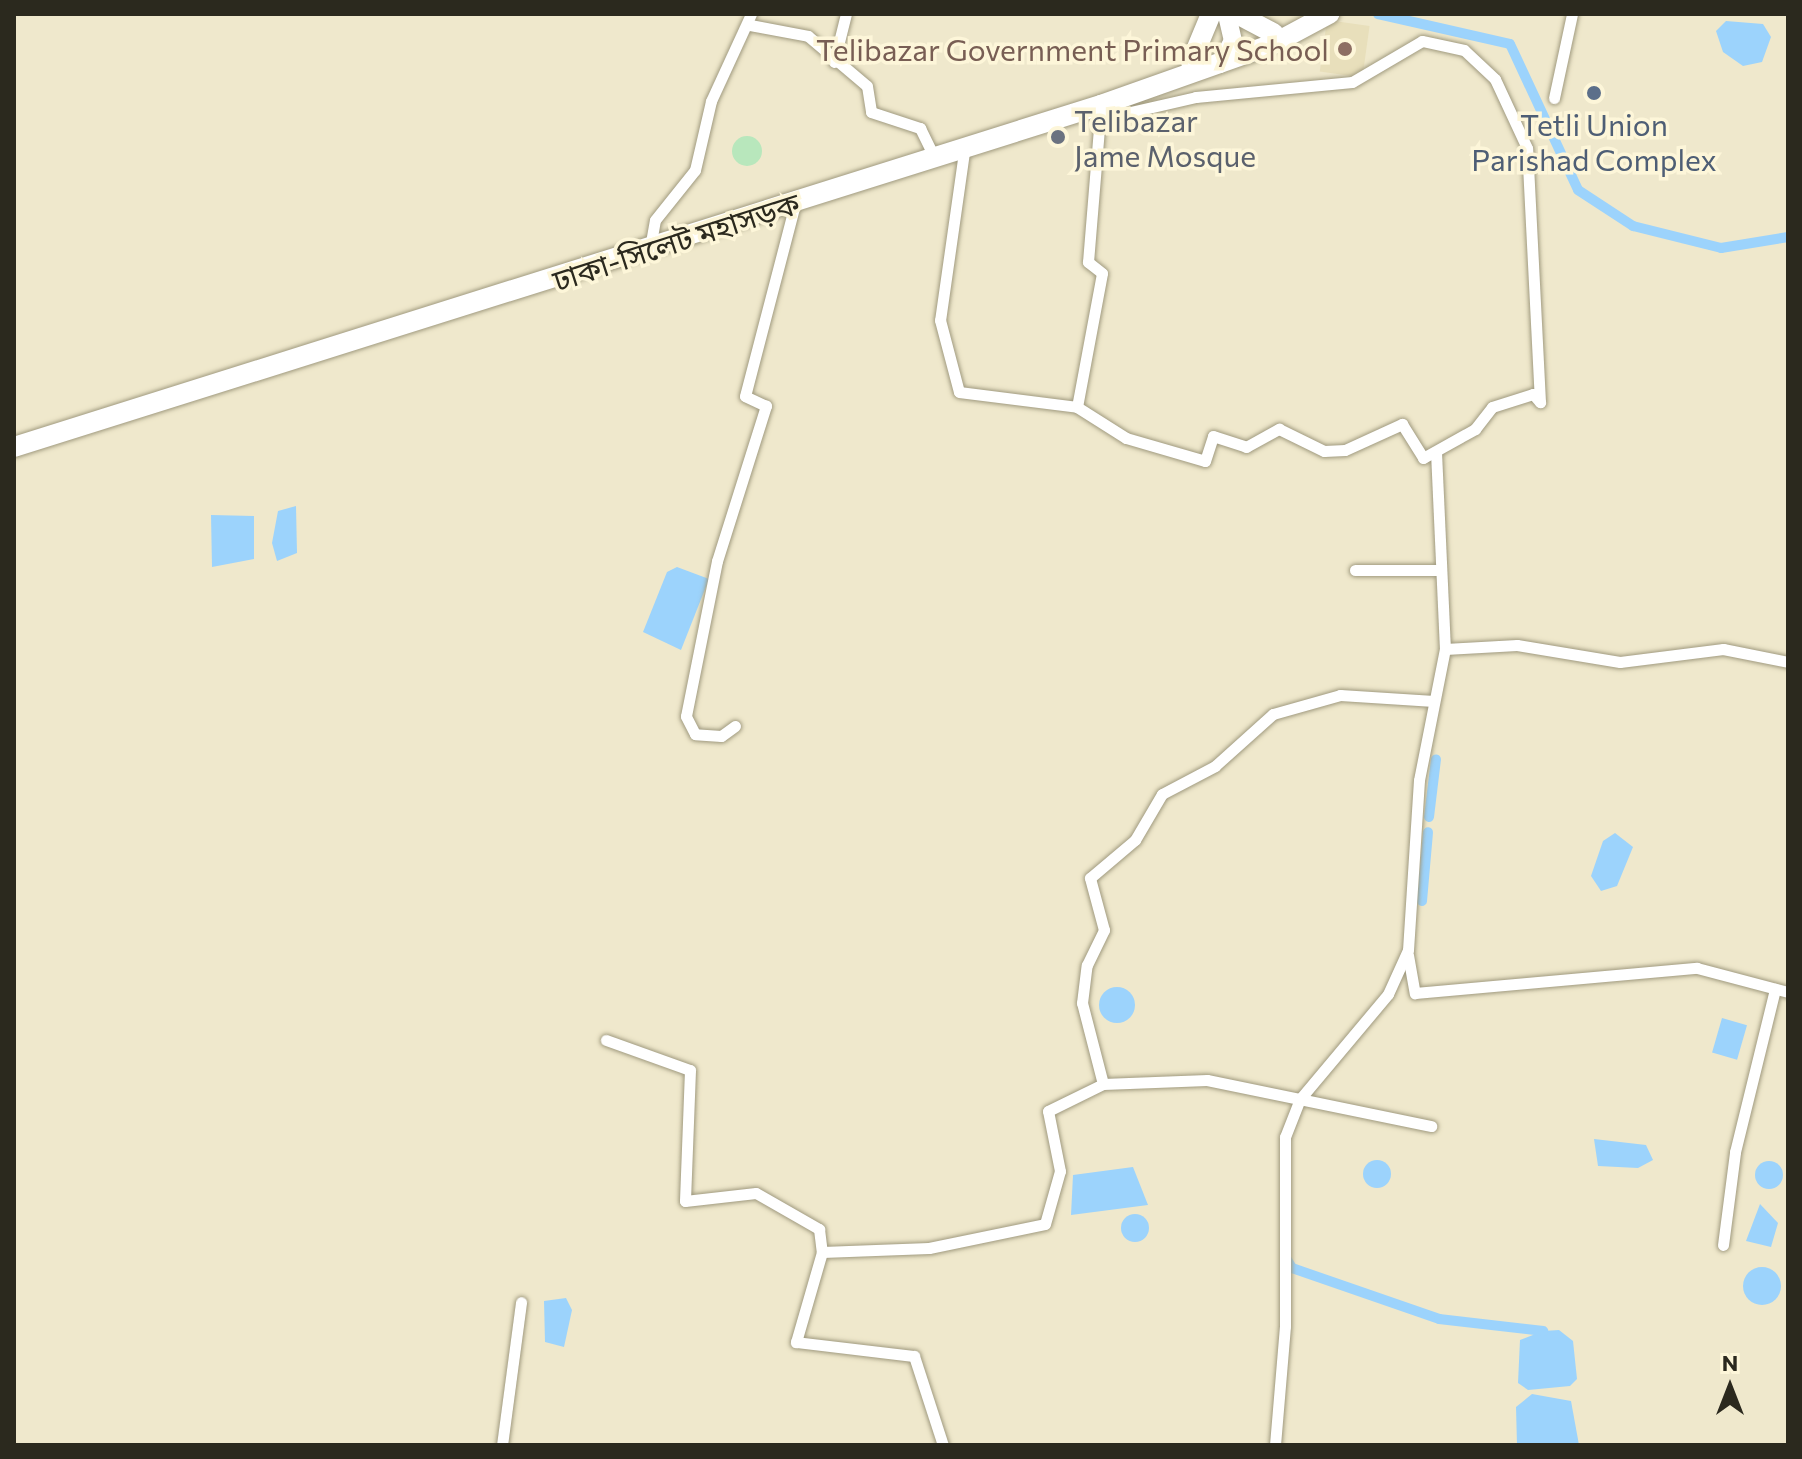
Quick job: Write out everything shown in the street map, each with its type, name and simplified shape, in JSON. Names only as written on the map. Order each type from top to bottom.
[{"type":"highway","points":[[1191,62],[1211,14]]},
{"type":"highway","points":[[1237,14],[1287,31]]},
{"type":"highway","points":[[1016,128],[1191,62],[1232,56],[1329,14]]},
{"type":"highway","name":"ঢাকা-সিলেট মহাসড়ক","points":[[14,447],[795,204],[965,144],[1101,105],[1232,56]]},
{"type":"main road","points":[[1218,14],[1232,56]]},
{"type":"main road","points":[[1227,14],[1232,56]]},
{"type":"street","points":[[834,62],[846,14]]},
{"type":"street","points":[[1554,98],[1572,14]]},
{"type":"street","points":[[650,248],[655,220],[695,170],[711,101],[751,19],[808,36],[834,62],[867,86],[871,112],[920,128],[933,155]]},
{"type":"street","points":[[965,144],[940,320],[954,383],[959,392],[1077,407],[1126,438],[1205,461],[1213,436],[1246,447],[1279,429],[1324,451],[1345,450],[1402,424],[1423,458],[1475,429],[1492,407],[1533,394],[1540,402],[1531,172],[1517,123],[1478,61],[1446,41],[1422,41],[1352,82],[1196,97],[1109,117],[1101,105]]},
{"type":"street","points":[[1077,407],[1102,273],[1088,262],[1101,105]]},
{"type":"street","points":[[735,726],[721,736],[695,734],[686,716],[717,561],[766,406],[745,396],[795,204]]},
{"type":"street","points":[[1436,452],[1445,649],[1419,780],[1408,950],[1415,993],[1697,968],[1788,992]]},
{"type":"street","points":[[1355,570],[1439,570]]},
{"type":"street","points":[[1445,649],[1517,645],[1620,662],[1723,649],[1788,662]]},
{"type":"street","points":[[1103,1084],[1082,1003],[1087,965],[1104,930],[1090,878],[1135,840],[1162,794],[1215,766],[1273,714],[1340,695],[1434,701]]},
{"type":"street","points":[[1275,1445],[1285,1326],[1280,1181],[1300,1099],[1388,994],[1408,950]]},
{"type":"street","points":[[1723,1245],[1737,1139],[1775,989]]},
{"type":"street","points":[[606,1040],[690,1070],[685,1201],[756,1193],[819,1229],[822,1252],[796,1342],[914,1356],[943,1445]]},
{"type":"street","points":[[822,1252],[929,1248],[1045,1224],[1060,1171],[1048,1111],[1103,1084],[1207,1080],[1431,1126]]},
{"type":"street","points":[[502,1445],[521,1302]]},
{"type":"shaded area","name":"Telibazar Government Primary School","points":[[1327,20],[1370,26],[1362,77],[1320,71]]},
{"type":"green space","points":[[747,136],[758,140],[762,151],[758,162],[747,166],[736,162],[732,151],[736,140]]},
{"type":"water","points":[[1726,21],[1763,24],[1771,37],[1762,62],[1743,66],[1723,52],[1716,31]]},
{"type":"water","points":[[296,506],[297,553],[277,561],[272,543],[278,511]]},
{"type":"water","points":[[211,515],[254,516],[254,559],[212,567]]},
{"type":"water","points":[[677,567],[709,579],[681,650],[643,632],[667,572]]},
{"type":"water","points":[[1615,833],[1633,847],[1617,886],[1601,891],[1591,876],[1603,841]]},
{"type":"water","points":[[1117,987],[1130,992],[1135,1005],[1130,1018],[1117,1023],[1104,1018],[1099,1005],[1104,992]]},
{"type":"water","points":[[1722,1018],[1747,1025],[1737,1060],[1712,1053]]},
{"type":"water","points":[[1594,1139],[1646,1145],[1653,1160],[1638,1168],[1598,1166]]},
{"type":"water","points":[[1377,1160],[1387,1164],[1391,1174],[1387,1184],[1377,1188],[1367,1184],[1363,1174],[1367,1164]]},
{"type":"water","points":[[1769,1161],[1779,1165],[1783,1175],[1779,1185],[1769,1189],[1759,1185],[1755,1175],[1759,1165]]},
{"type":"water","points":[[1133,1167],[1148,1205],[1071,1215],[1073,1175]]},
{"type":"water","points":[[1760,1204],[1778,1223],[1771,1247],[1746,1241]]},
{"type":"water","points":[[1135,1214],[1145,1218],[1149,1228],[1145,1238],[1135,1242],[1125,1238],[1121,1228],[1125,1218]]},
{"type":"water","points":[[1762,1267],[1775,1273],[1781,1286],[1775,1299],[1762,1305],[1749,1299],[1743,1286],[1749,1273]]},
{"type":"water","points":[[566,1298],[572,1310],[564,1347],[545,1342],[544,1301]]},
{"type":"water","points":[[1559,1330],[1573,1341],[1577,1379],[1570,1386],[1528,1390],[1518,1383],[1520,1340],[1543,1331]]},
{"type":"water","points":[[1532,1394],[1571,1401],[1579,1445],[1517,1445],[1516,1407]]},
{"type":"waterway","points":[[1378,14],[1510,44],[1578,190],[1633,226],[1721,248],[1788,237]]},
{"type":"waterway","points":[[1429,817],[1436,759]]},
{"type":"waterway","points":[[1422,901],[1428,832]]},
{"type":"waterway","points":[[1286,1258],[1292,1268],[1439,1319],[1543,1331]]},
{"type":"place","name":"Telibazar Government Primary School","points":[[1345,49]]},
{"type":"place","name":"Tetli Union Parishad Complex","points":[[1594,93]]},
{"type":"place","name":"Telibazar Jame Mosque","points":[[1058,137]]}]
